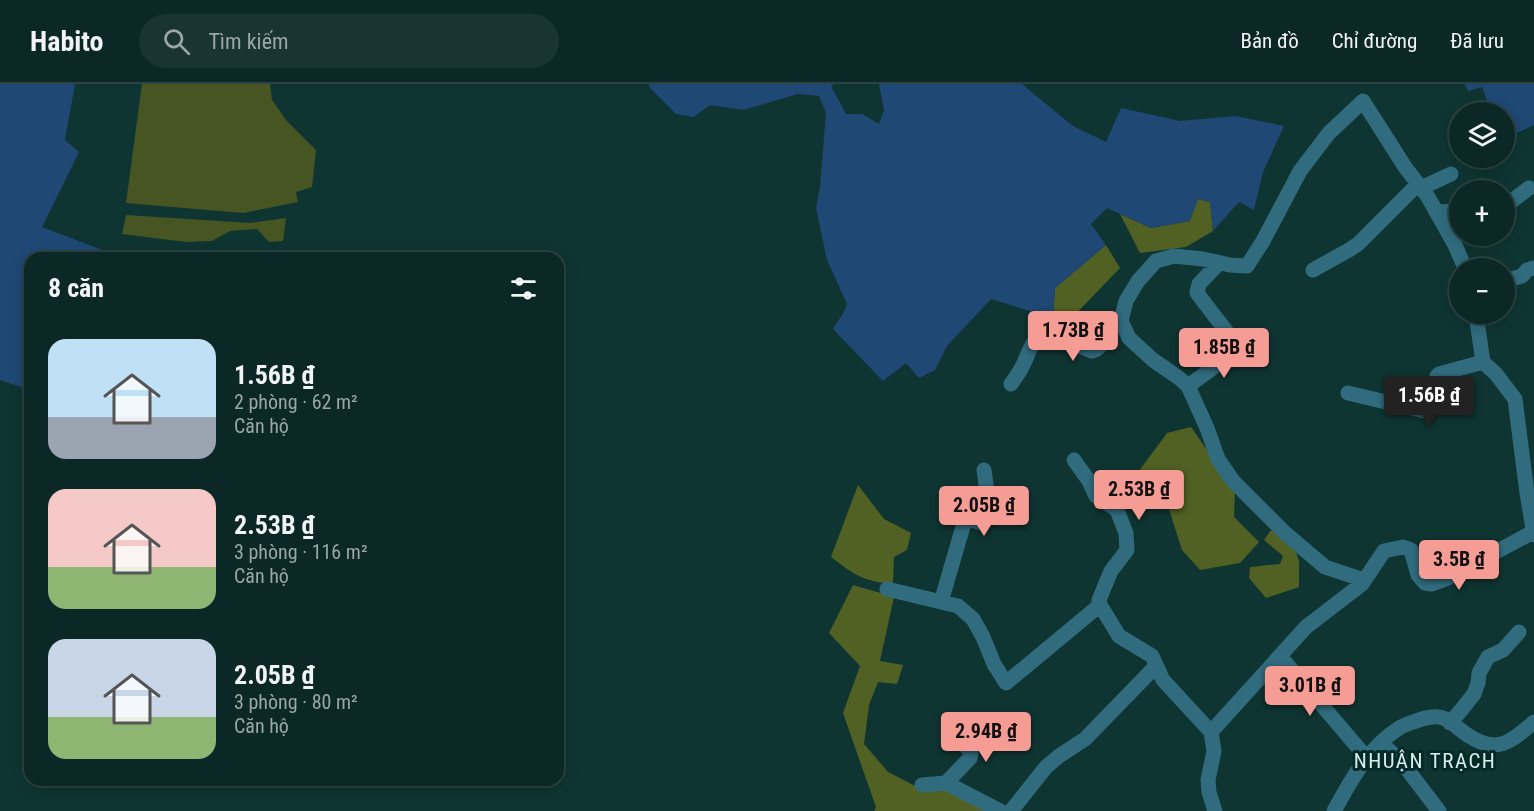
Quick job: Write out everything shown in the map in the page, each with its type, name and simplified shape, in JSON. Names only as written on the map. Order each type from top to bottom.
[{"type":"street","points":[[1364,580],[1325,567],[1285,533],[1233,481],[1218,459],[1188,386],[1153,360],[1129,338],[1121,321],[1126,301],[1138,281],[1156,261],[1174,256],[1247,266],[1263,242],[1300,171],[1329,132],[1363,101],[1437,212],[1461,258]]},
{"type":"street","points":[[1313,270],[1358,243],[1420,186],[1451,174]]},
{"type":"street","points":[[1515,199],[1529,188]]},
{"type":"street","points":[[1437,212],[1449,211]]},
{"type":"street","points":[[1219,263],[1199,284],[1197,293],[1230,336],[1236,351]]},
{"type":"street","points":[[1515,278],[1534,268]]},
{"type":"street","points":[[1011,384],[1034,341],[1041,335],[1050,334],[1092,351],[1098,350],[1111,326],[1121,319]]},
{"type":"street","points":[[1211,732],[1306,627],[1362,584],[1383,551],[1403,546],[1412,550],[1418,575],[1425,583],[1432,584],[1533,534],[1515,399],[1484,362],[1478,324]]},
{"type":"street","points":[[1188,386],[1236,351],[1241,349],[1256,351]]},
{"type":"street","points":[[1348,393],[1424,411],[1431,405],[1439,374],[1484,362]]},
{"type":"street","points":[[1074,460],[1089,481],[1096,496],[1117,510],[1126,533],[1127,550],[1111,571],[1099,600],[1100,605],[1119,636],[1152,656],[1163,680],[1211,732],[1214,751],[1208,780],[1215,811]]},
{"type":"street","points":[[941,602],[964,523],[968,519],[978,522],[981,518],[988,494],[984,470]]},
{"type":"street","points":[[887,589],[958,606],[973,619],[994,664],[1006,683],[1100,605]]},
{"type":"street","points":[[1450,723],[1474,694],[1479,673],[1488,657],[1503,650],[1519,632]]},
{"type":"street","points":[[1280,656],[1366,759]]},
{"type":"street","points":[[1011,811],[1046,767],[1085,739],[1156,666]]},
{"type":"street","points":[[1334,811],[1355,773],[1381,743],[1399,728],[1422,718],[1441,717],[1469,736],[1488,745],[1500,745],[1534,722]]},
{"type":"street","points":[[946,783],[970,758],[971,753],[958,736]]},
{"type":"street","points":[[1381,743],[1400,760],[1439,811]]},
{"type":"street","points":[[922,785],[946,783],[1000,811]]},
{"type":"green space","points":[[142,84],[270,84],[272,100],[286,120],[316,150],[312,187],[296,192],[298,202],[243,213],[126,203]]},
{"type":"green space","points":[[1197,199],[1210,202],[1213,231],[1186,247],[1140,253],[1120,214],[1151,228],[1190,221]]},
{"type":"green space","points":[[126,215],[250,223],[286,218],[283,241],[269,242],[257,229],[230,231],[212,241],[186,242],[122,234]]},
{"type":"green space","points":[[1106,245],[1120,268],[1064,326],[1053,318],[1055,288]]},
{"type":"green space","points":[[1191,427],[1235,490],[1234,517],[1259,542],[1240,563],[1200,570],[1182,550],[1167,503],[1136,475],[1167,433]]},
{"type":"green space","points":[[858,485],[884,519],[911,533],[907,550],[894,557],[893,584],[859,576],[831,557]]},
{"type":"green space","points":[[1271,530],[1295,548],[1299,561],[1299,587],[1266,598],[1249,578],[1250,567],[1280,564],[1283,556],[1264,540]]},
{"type":"green space","points":[[853,585],[894,597],[880,661],[903,665],[897,684],[878,682],[869,705],[864,744],[888,772],[923,790],[948,788],[992,811],[874,811],[876,807],[843,713],[860,666],[829,633]]},
{"type":"water","points":[[0,84],[75,84],[65,140],[79,152],[42,227],[105,252],[24,252],[24,388],[0,380]]},
{"type":"water","points":[[648,84],[835,84],[831,86],[846,114],[862,114],[879,124],[884,110],[879,84],[1022,84],[1073,126],[1106,142],[1121,108],[1180,121],[1236,116],[1284,126],[1263,172],[1254,210],[1239,202],[1213,231],[1210,202],[1198,199],[1190,221],[1151,228],[1107,208],[1091,224],[1106,245],[1055,288],[1053,318],[991,299],[947,346],[935,370],[919,378],[906,363],[883,381],[833,329],[847,304],[827,260],[816,208],[826,113],[819,96],[798,94],[743,110],[710,105],[694,117],[676,114]]},
{"type":"water","points":[[1465,84],[1534,84],[1534,125],[1515,134],[1515,102],[1487,102],[1482,87],[1468,91]]},
{"type":"district","name":"NHUẬN TRẠCH","points":[[1425,761]]}]
